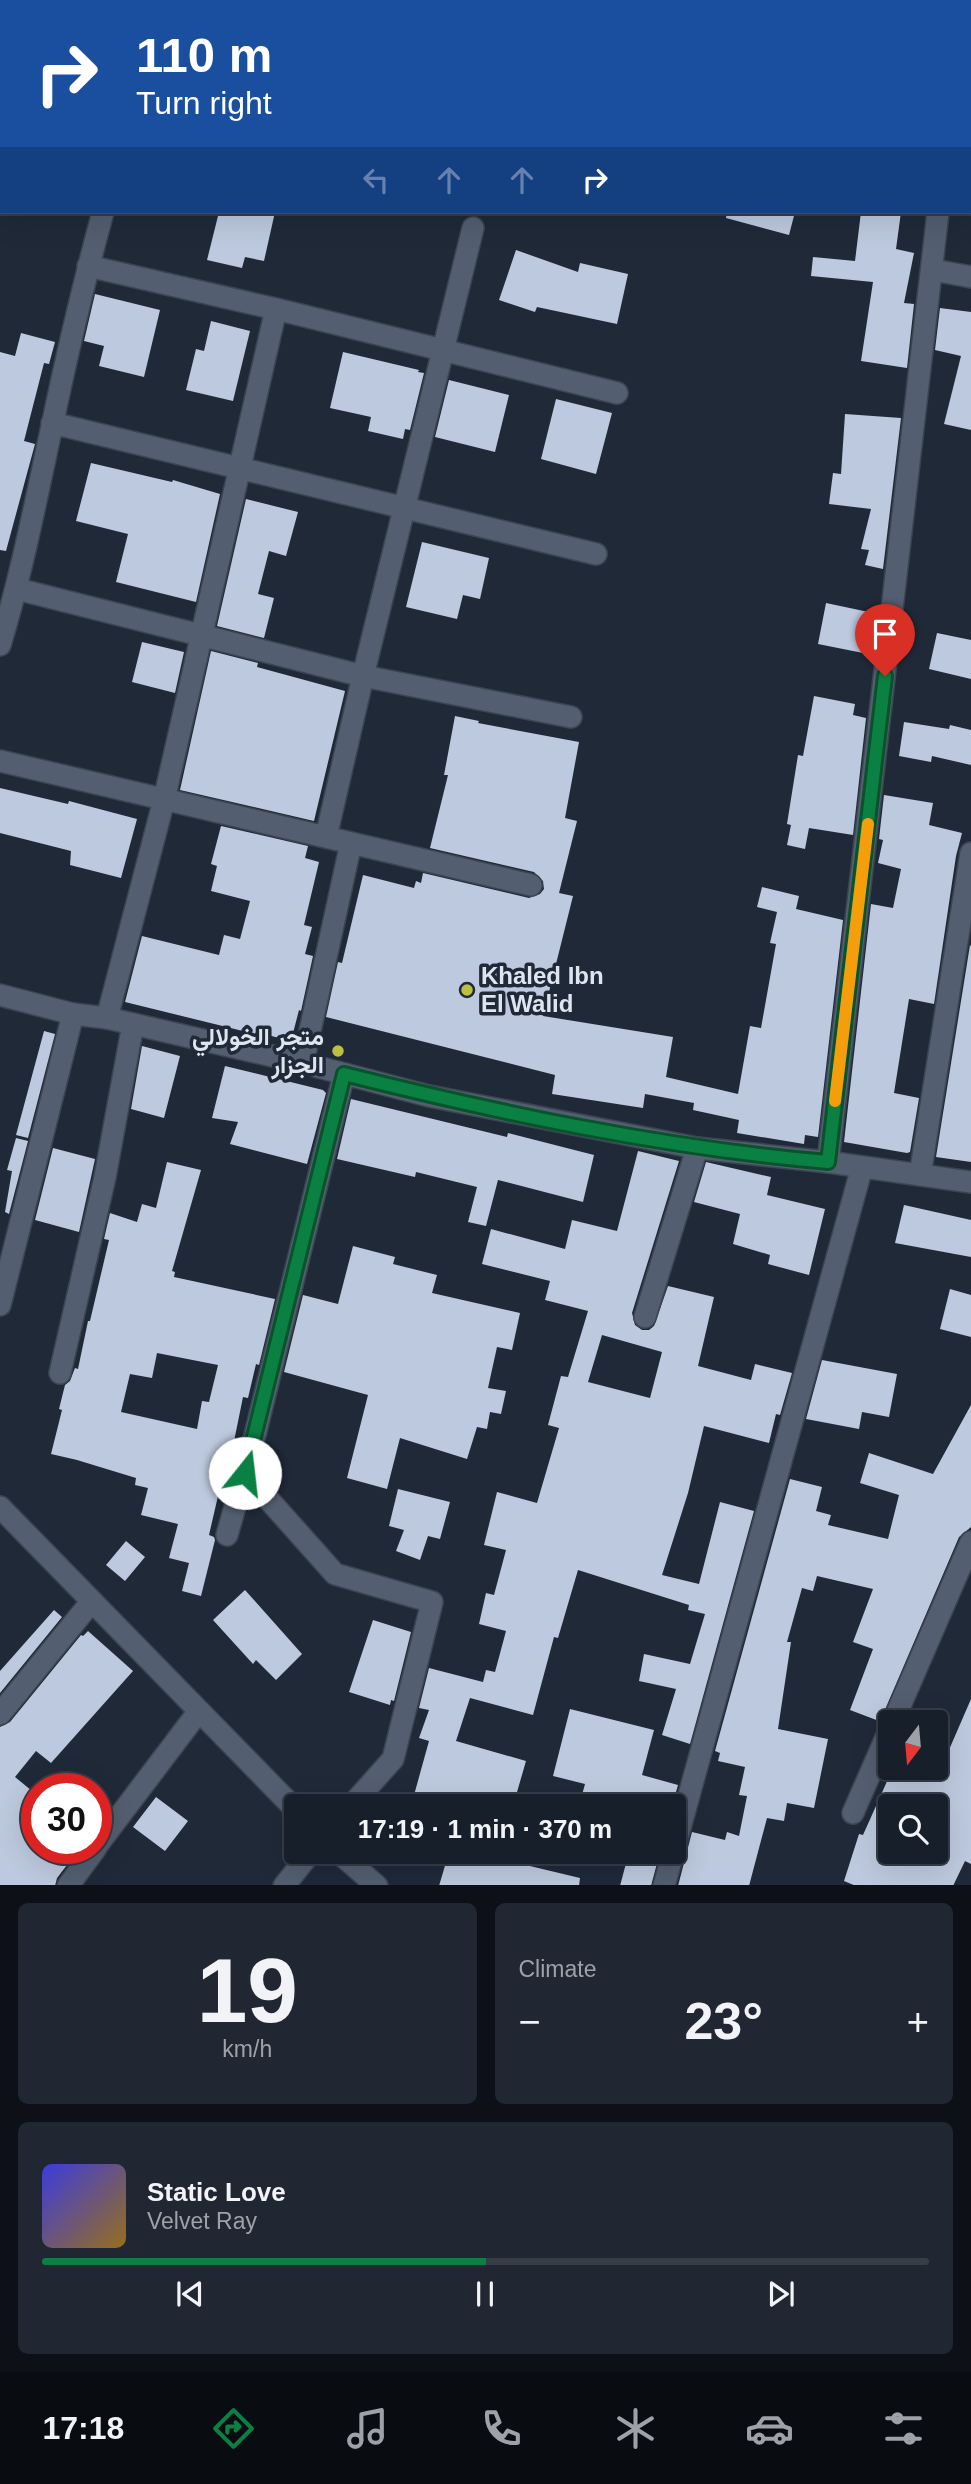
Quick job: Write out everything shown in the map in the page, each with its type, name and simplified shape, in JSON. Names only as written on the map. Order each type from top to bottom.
[{"type":"street","points":[[0,645],[17,589],[52,423],[102,214]]},
{"type":"street","points":[[828,1162],[938,214]]},
{"type":"street","points":[[326,837],[473,228]]},
{"type":"street","points":[[88,266],[617,393]]},
{"type":"street","points":[[933,270],[971,277]]},
{"type":"street","points":[[107,1018],[164,800],[276,309]]},
{"type":"street","points":[[52,423],[596,554]]},
{"type":"street","points":[[17,589],[363,676],[571,717]]},
{"type":"street","points":[[0,761],[531,885]]},
{"type":"street","points":[[303,1063],[351,843]]},
{"type":"street","points":[[920,1175],[971,853]]},
{"type":"street","points":[[0,995],[73,1014],[107,1018],[303,1063],[429,1096],[697,1148],[828,1162],[971,1182]]},
{"type":"street","points":[[0,1306],[73,1014]]},
{"type":"street","points":[[60,1373],[105,1177],[133,1024]]},
{"type":"street","points":[[227,1535],[245,1473],[344,1074]]},
{"type":"street","points":[[645,1317],[697,1148]]},
{"type":"street","points":[[664,1885],[862,1167]]},
{"type":"street","points":[[245,1473],[335,1574],[432,1602],[393,1759],[362,1794]]},
{"type":"street","points":[[0,1507],[284,1798]]},
{"type":"street","points":[[898,1710],[971,1542]]},
{"type":"street","points":[[0,1714],[92,1601]]},
{"type":"street","points":[[112,1827],[199,1711]]},
{"type":"street","points":[[853,1813],[878,1756]]},
{"type":"street","points":[[68,1885],[84,1864]]},
{"type":"street","points":[[284,1885],[301,1864]]},
{"type":"street","points":[[352,1864],[377,1885]]},
{"type":"building","points":[[218,214],[275,214],[264,261],[245,257],[242,268],[207,260]]},
{"type":"building","points":[[727,214],[794,214],[789,235],[726,218]]},
{"type":"building","points":[[861,214],[901,214],[896,249],[914,253],[904,303],[914,304],[907,368],[861,361],[873,282],[811,276],[813,257],[855,261]]},
{"type":"building","points":[[516,250],[578,272],[580,263],[628,274],[617,324],[537,307],[535,312],[499,300]]},
{"type":"building","points":[[95,294],[160,310],[144,377],[99,366],[104,346],[84,341]]},
{"type":"building","points":[[940,308],[971,312],[971,430],[944,424],[961,356],[935,350]]},
{"type":"building","points":[[211,321],[250,331],[233,401],[186,390],[196,349],[204,351]]},
{"type":"building","points":[[21,333],[55,342],[49,364],[44,363],[24,441],[35,444],[6,551],[0,550],[0,352],[15,356]]},
{"type":"building","points":[[343,352],[424,373],[410,430],[405,429],[403,439],[368,431],[371,417],[330,408]]},
{"type":"building","points":[[449,380],[509,395],[495,452],[435,437]]},
{"type":"building","points":[[556,399],[612,413],[596,474],[541,459]]},
{"type":"building","points":[[845,414],[901,418],[883,569],[865,565],[869,550],[861,549],[871,509],[829,504],[833,473],[841,474]]},
{"type":"building","points":[[91,463],[172,482],[173,480],[220,494],[196,602],[116,582],[128,534],[76,521]]},
{"type":"building","points":[[246,499],[298,512],[286,556],[269,551],[258,594],[274,598],[264,638],[217,626]]},
{"type":"building","points":[[422,542],[489,558],[480,599],[463,595],[457,619],[406,607]]},
{"type":"building","points":[[826,603],[878,614],[873,655],[818,644]]},
{"type":"building","points":[[937,633],[971,640],[971,679],[929,669]]},
{"type":"building","points":[[142,642],[184,652],[175,693],[132,682]]},
{"type":"building","points":[[211,651],[258,663],[257,667],[345,691],[314,821],[180,790]]},
{"type":"building","points":[[814,696],[855,704],[853,715],[866,718],[853,835],[809,828],[805,849],[787,845],[791,825],[787,824],[798,755],[803,756]]},
{"type":"building","points":[[455,716],[479,721],[478,723],[579,742],[565,818],[577,821],[559,893],[573,896],[543,1016],[673,1037],[666,1077],[738,1094],[750,1026],[761,1028],[776,944],[770,943],[777,912],[757,907],[762,887],[799,896],[796,909],[843,920],[818,1137],[805,1135],[804,1144],[737,1133],[739,1120],[693,1110],[694,1103],[645,1094],[643,1108],[552,1094],[555,1075],[326,1017],[338,962],[342,963],[363,875],[414,888],[416,881],[421,883],[423,873],[529,898],[540,894],[544,889],[543,881],[534,872],[430,848],[448,775],[444,775]]},
{"type":"building","points":[[904,722],[949,729],[950,725],[971,730],[971,765],[932,756],[931,762],[899,756]]},
{"type":"building","points":[[0,788],[68,804],[69,801],[137,819],[121,878],[70,865],[71,851],[0,833]]},
{"type":"building","points":[[884,795],[933,803],[929,825],[962,833],[956,856],[934,1004],[909,999],[894,1093],[919,1098],[910,1152],[907,1153],[844,1142],[871,904],[893,908],[901,869],[878,863],[883,840],[879,839]]},
{"type":"building","points":[[221,826],[308,846],[305,858],[319,862],[304,925],[312,927],[305,954],[313,956],[301,1011],[299,1010],[291,1041],[125,1002],[142,936],[219,955],[224,935],[240,939],[250,901],[211,891],[217,866],[211,864]]},
{"type":"building","points":[[971,946],[971,1162],[936,1157]]},
{"type":"building","points":[[44,1031],[55,1034],[28,1138],[16,1135]]},
{"type":"building","points":[[142,1046],[180,1056],[164,1118],[131,1109]]},
{"type":"building","points":[[225,1066],[323,1090],[326,1093],[307,1164],[230,1144],[238,1122],[212,1118]]},
{"type":"building","points":[[351,1099],[507,1137],[508,1133],[594,1155],[583,1202],[498,1180],[486,1226],[468,1222],[477,1187],[416,1172],[415,1177],[337,1159]]},
{"type":"building","points":[[16,1138],[28,1141],[9,1214],[5,1212],[12,1171],[7,1170]]},
{"type":"building","points":[[53,1148],[95,1159],[79,1232],[35,1220]]},
{"type":"building","points":[[638,1151],[679,1161],[632,1313],[635,1325],[642,1330],[649,1330],[654,1326],[668,1286],[714,1297],[698,1366],[751,1380],[755,1364],[792,1373],[780,1415],[776,1414],[769,1443],[704,1426],[688,1493],[662,1575],[699,1584],[720,1502],[754,1511],[690,1744],[662,1735],[676,1689],[639,1681],[644,1654],[690,1664],[705,1614],[688,1610],[689,1605],[578,1570],[558,1638],[554,1637],[533,1715],[470,1698],[456,1741],[526,1761],[516,1794],[414,1794],[429,1741],[419,1738],[429,1710],[419,1708],[429,1668],[483,1682],[486,1670],[495,1672],[506,1631],[479,1624],[486,1593],[494,1595],[506,1550],[484,1545],[497,1492],[537,1503],[559,1428],[548,1425],[561,1376],[568,1377],[588,1311],[545,1300],[550,1281],[482,1264],[491,1229],[565,1249],[572,1220],[617,1231]],"holes":[[[602,1335],[662,1352],[650,1398],[588,1382]]]},
{"type":"building","points":[[167,1162],[201,1170],[172,1271],[175,1272],[174,1277],[275,1299],[259,1365],[256,1364],[248,1398],[243,1397],[228,1471],[224,1470],[209,1535],[215,1540],[201,1596],[182,1591],[189,1563],[169,1558],[178,1524],[141,1515],[148,1488],[135,1485],[136,1478],[51,1454],[65,1385],[70,1381],[75,1368],[78,1369],[90,1321],[109,1240],[104,1239],[110,1213],[137,1222],[142,1204],[156,1208]],"holes":[[[157,1353],[218,1365],[209,1402],[202,1401],[197,1429],[121,1412],[130,1374],[152,1378]]]},
{"type":"building","points":[[706,1162],[771,1177],[767,1195],[825,1209],[809,1275],[768,1264],[770,1255],[733,1244],[740,1214],[694,1202]]},
{"type":"building","points":[[904,1205],[971,1220],[971,1257],[895,1243]]},
{"type":"building","points":[[353,1246],[395,1257],[393,1264],[437,1275],[432,1293],[520,1313],[512,1350],[497,1347],[488,1388],[506,1391],[501,1414],[490,1412],[487,1429],[477,1427],[467,1459],[400,1438],[387,1489],[347,1478],[368,1395],[284,1372],[303,1295],[338,1304]]},
{"type":"building","points":[[950,1289],[971,1295],[971,1337],[940,1329]]},
{"type":"building","points":[[822,1360],[897,1374],[889,1417],[862,1412],[859,1429],[806,1419]]},
{"type":"building","points":[[971,1405],[971,1527],[959,1537],[885,1710],[878,1710],[878,1721],[850,1710],[873,1649],[853,1642],[873,1589],[817,1576],[813,1591],[802,1588],[787,1642],[791,1642],[778,1729],[828,1739],[814,1808],[787,1803],[784,1821],[767,1818],[749,1885],[678,1885],[684,1864],[686,1864],[692,1832],[725,1840],[727,1832],[739,1836],[747,1796],[739,1795],[745,1767],[718,1761],[720,1753],[715,1751],[790,1479],[822,1487],[816,1511],[831,1515],[828,1525],[888,1539],[899,1495],[860,1483],[869,1453],[933,1474]]},
{"type":"building","points":[[398,1489],[450,1502],[440,1539],[428,1536],[420,1560],[396,1551],[404,1530],[389,1526]]},
{"type":"building","points":[[126,1541],[145,1557],[125,1581],[106,1565]]},
{"type":"building","points":[[245,1590],[302,1654],[276,1680],[256,1660],[253,1664],[213,1620]]},
{"type":"building","points":[[54,1610],[62,1617],[0,1693],[0,1671]]},
{"type":"building","points":[[373,1620],[411,1632],[394,1701],[391,1700],[390,1705],[349,1692]]},
{"type":"building","points":[[88,1631],[133,1671],[51,1763],[36,1751],[15,1777],[21,1782],[21,1864],[68,1864],[55,1885],[0,1885],[0,1727],[10,1722],[81,1635]]},
{"type":"building","points":[[971,1699],[971,1864],[965,1861],[953,1885],[854,1885],[844,1881],[859,1834],[863,1835],[878,1802],[878,1864],[948,1864],[948,1794],[881,1794],[888,1780],[948,1780],[948,1752]]},
{"type":"building","points":[[570,1709],[654,1730],[642,1775],[678,1785],[675,1794],[582,1794],[585,1784],[553,1776]]},
{"type":"building","points":[[156,1797],[188,1821],[165,1851],[133,1827]]},
{"type":"building","points":[[445,1864],[522,1864],[580,1878],[579,1885],[439,1885]]},
{"type":"building","points":[[626,1864],[657,1864],[651,1885],[620,1885]]},
{"type":"slow traffic","points":[[835,1101],[868,824]]},
{"type":"place","name":"Khaled Ibn El Walid","points":[[467,990]]},
{"type":"place","name":"متجر الخولالي الجزار","points":[[338,1051]]},
{"type":"route","points":[[245,1473],[344,1074],[429,1096],[697,1148],[828,1162],[885,676]]}]
